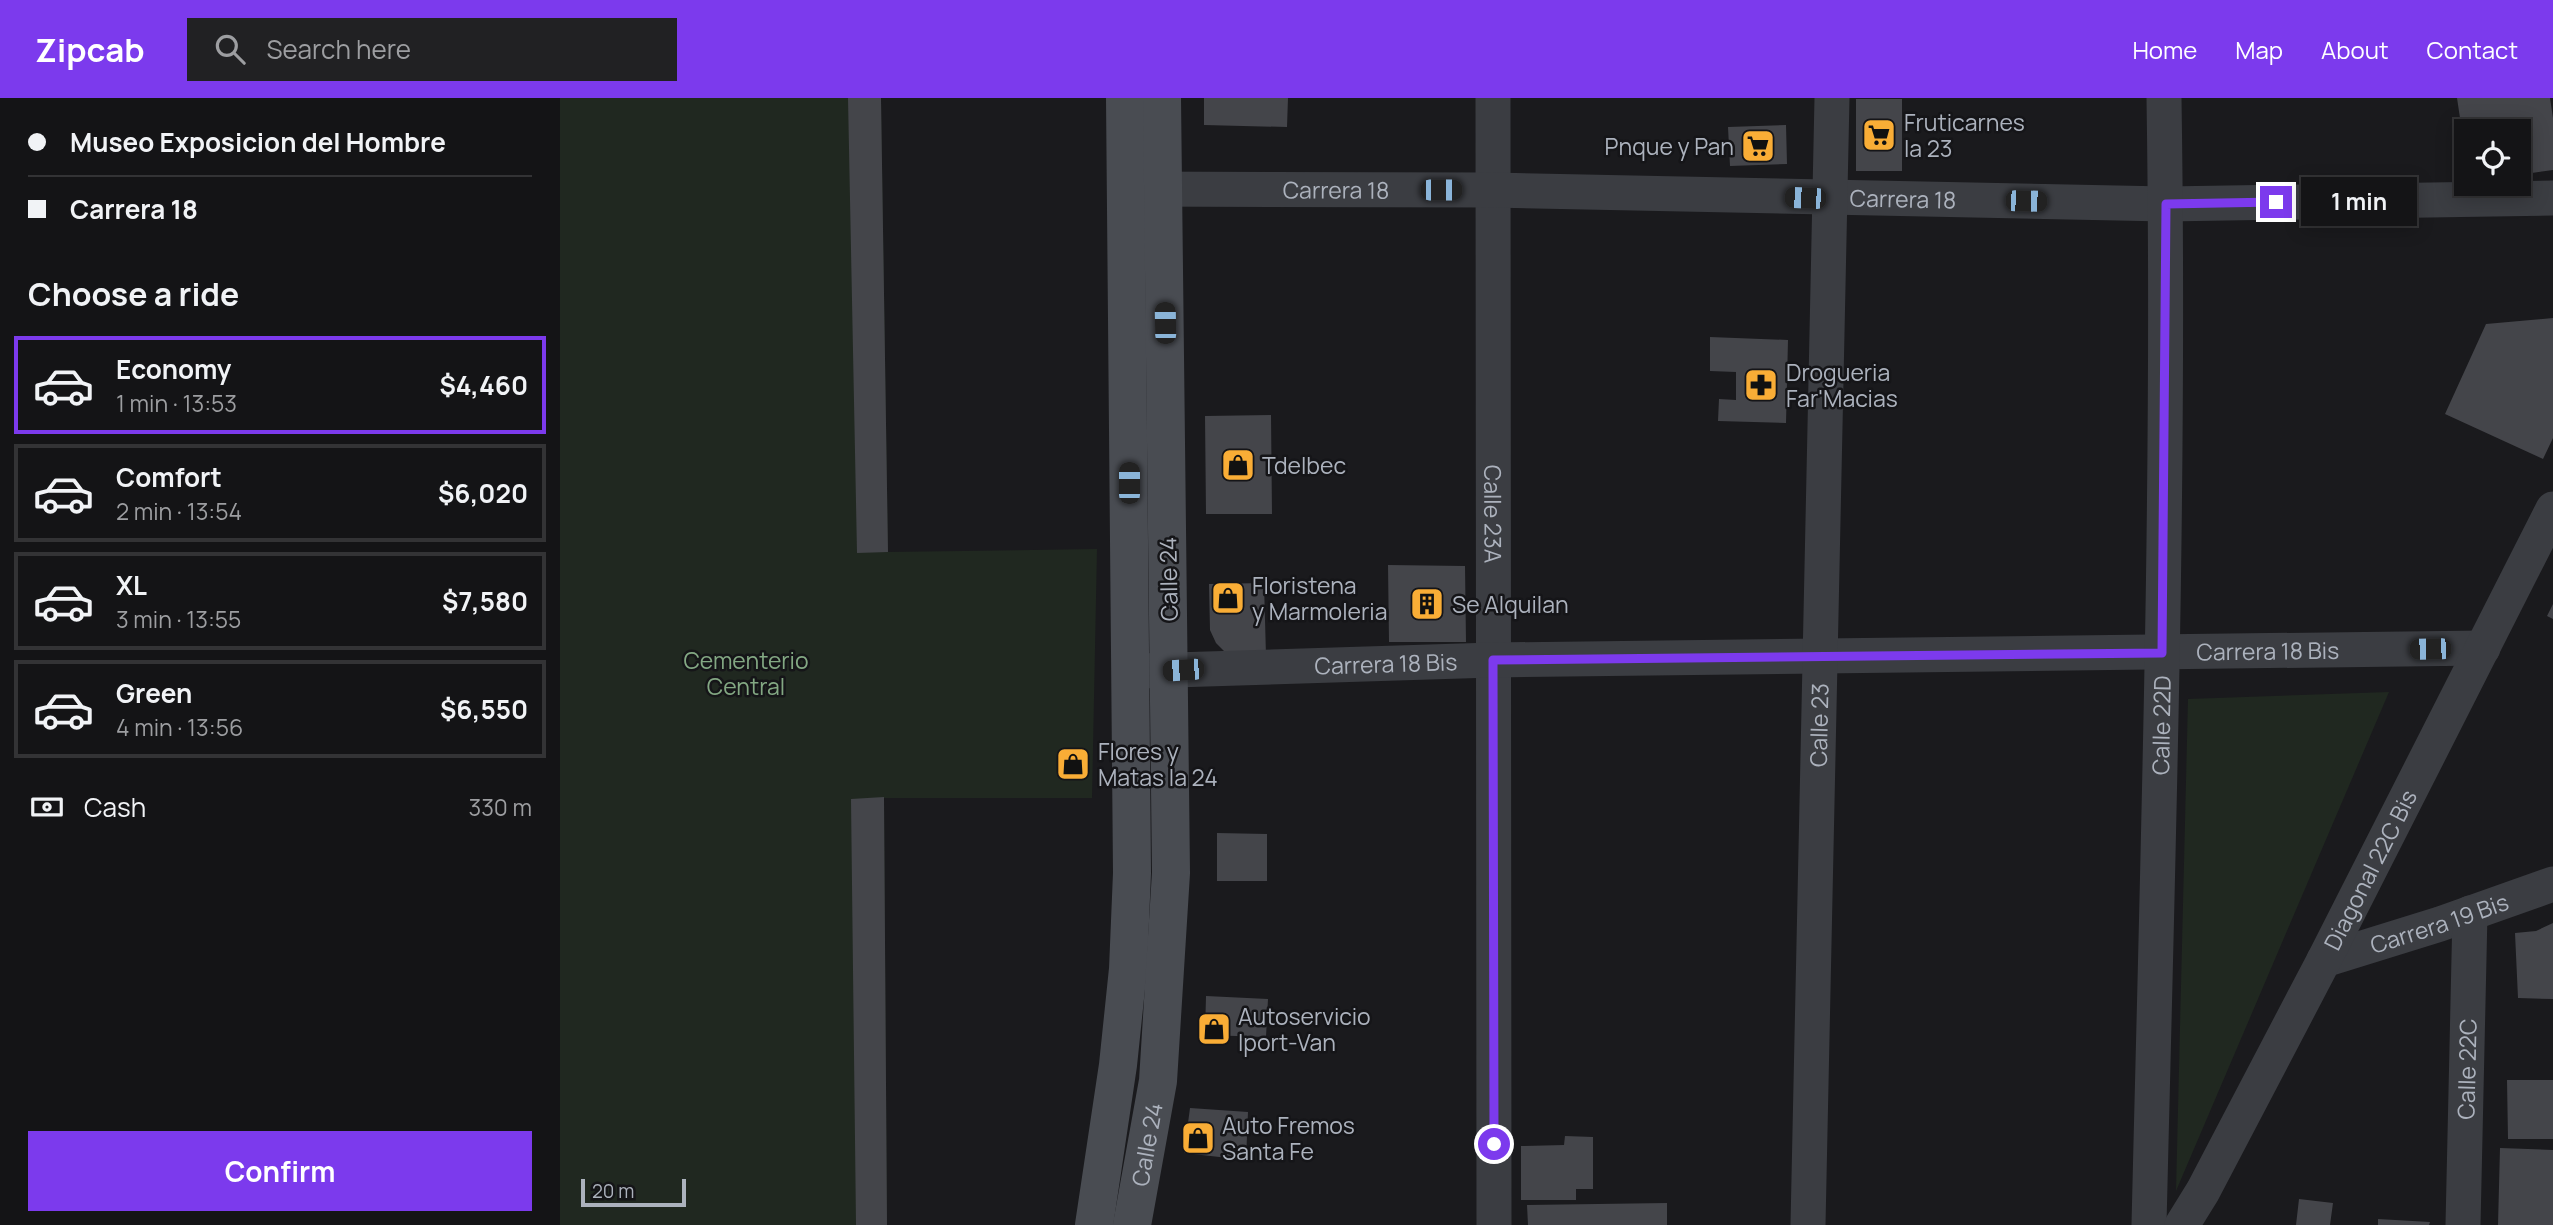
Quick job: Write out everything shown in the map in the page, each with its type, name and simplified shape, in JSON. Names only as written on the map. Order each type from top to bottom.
[{"type":"street","name":"Calle 24","points":[[1125,98],[1145,189],[1169,671],[1171,873],[1158,1081],[1132,1225]]},
{"type":"street","name":"Calle 24","points":[[1094,1225],[1118,1065],[1128,969],[1132,873],[1130,670],[1145,189],[1162,98]]},
{"type":"street","name":"Calle 23A","points":[[1493,98],[1494,1225]]},
{"type":"street","name":"Calle 23","points":[[1808,1225],[1832,98]]},
{"type":"street","name":"Calle 22D","points":[[2149,1225],[2162,653],[2166,204],[2164,98]]},
{"type":"street","name":"Carrera 18","points":[[1145,189],[1493,190],[2166,204],[2553,198]]},
{"type":"street","name":"Diagonal 22C Bis","points":[[2182,1225],[2203,1191],[2324,960],[2553,509]]},
{"type":"street","name":"Carrera 18 Bis","points":[[1130,670],[1493,660],[2483,648]]},
{"type":"street","name":"Carrera 19 Bis","points":[[2324,960],[2455,919],[2553,884]]},
{"type":"street","name":"Calle 22C","points":[[2455,919],[2463,1225]]},
{"type":"green space","name":"Cementerio Central","points":[[560,98],[881,98],[888,552],[1097,549],[1092,798],[884,798],[887,1225],[560,1225]]},
{"type":"green space","points":[[2389,692],[2176,1191],[2188,699]]},
{"type":"building","points":[[848,98],[881,98],[888,552],[857,553]]},
{"type":"building","points":[[1204,98],[1288,98],[1287,127],[1204,125]]},
{"type":"building","points":[[2457,98],[2550,98],[2553,118],[2553,170],[2531,173],[2531,119],[2460,119]]},
{"type":"building","name":"Fruticarnes la 23","points":[[1856,99],[1902,99],[1902,171],[1856,171]]},
{"type":"building","name":"Pnque y Pan","points":[[1786,125],[1787,164],[1730,166],[1728,127]]},
{"type":"building","points":[[2553,318],[2553,438],[2543,459],[2445,414],[2486,324]]},
{"type":"building","name":"Drogueria Far'Macias","points":[[1710,337],[1788,340],[1786,423],[1718,421],[1719,399],[1736,400],[1736,372],[1710,371]]},
{"type":"building","name":"Tdelbec","points":[[1271,415],[1272,514],[1206,514],[1205,416]]},
{"type":"building","name":"Se Alquilan","points":[[1388,565],[1465,566],[1466,642],[1389,642]]},
{"type":"building","points":[[1264,583],[1266,656],[1229,656],[1216,643],[1210,630],[1209,584]]},
{"type":"building","points":[[2553,604],[2553,619],[2547,616]]},
{"type":"building","points":[[884,797],[887,1225],[856,1225],[851,799]]},
{"type":"building","points":[[1217,833],[1267,834],[1267,881],[1217,881]]},
{"type":"building","points":[[2553,923],[2553,999],[2518,998],[2515,933],[2536,931]]},
{"type":"building","points":[[1206,996],[1268,999],[1266,1037],[1205,1035]]},
{"type":"building","points":[[2507,1080],[2553,1080],[2553,1139],[2508,1139]]},
{"type":"building","points":[[1190,1108],[1248,1112],[1246,1160],[1184,1153]]},
{"type":"building","points":[[1565,1136],[1593,1137],[1593,1189],[1576,1189],[1576,1200],[1521,1200],[1521,1146],[1564,1145]]},
{"type":"building","points":[[2500,1148],[2553,1150],[2553,1225],[2498,1225]]},
{"type":"building","points":[[2299,1199],[2333,1203],[2330,1225],[2296,1225]]},
{"type":"building","points":[[1667,1203],[1667,1225],[1528,1225],[1527,1205]]},
{"type":"building","points":[[2378,1219],[2430,1222],[2429,1225],[2378,1225]]},
{"type":"place","name":"Fruticarnes la 23","points":[[1879,135]]},
{"type":"place","name":"Pnque y Pan","points":[[1758,146]]},
{"type":"place","name":"Drogueria Far'Macias","points":[[1761,385]]},
{"type":"place","name":"Tdelbec","points":[[1238,465]]},
{"type":"place","name":"Floristena y Marmoleria","points":[[1228,598]]},
{"type":"place","name":"Se Alquilan","points":[[1427,604]]},
{"type":"place","name":"Flores y Matas la 24","points":[[1073,764]]},
{"type":"place","name":"Autoservicio Iport-Van","points":[[1214,1029]]},
{"type":"place","name":"Auto Fremos Santa Fe","points":[[1198,1138]]},
{"type":"route","points":[[1494,1144],[1493,660],[2162,653],[2166,204],[2276,202]]}]
